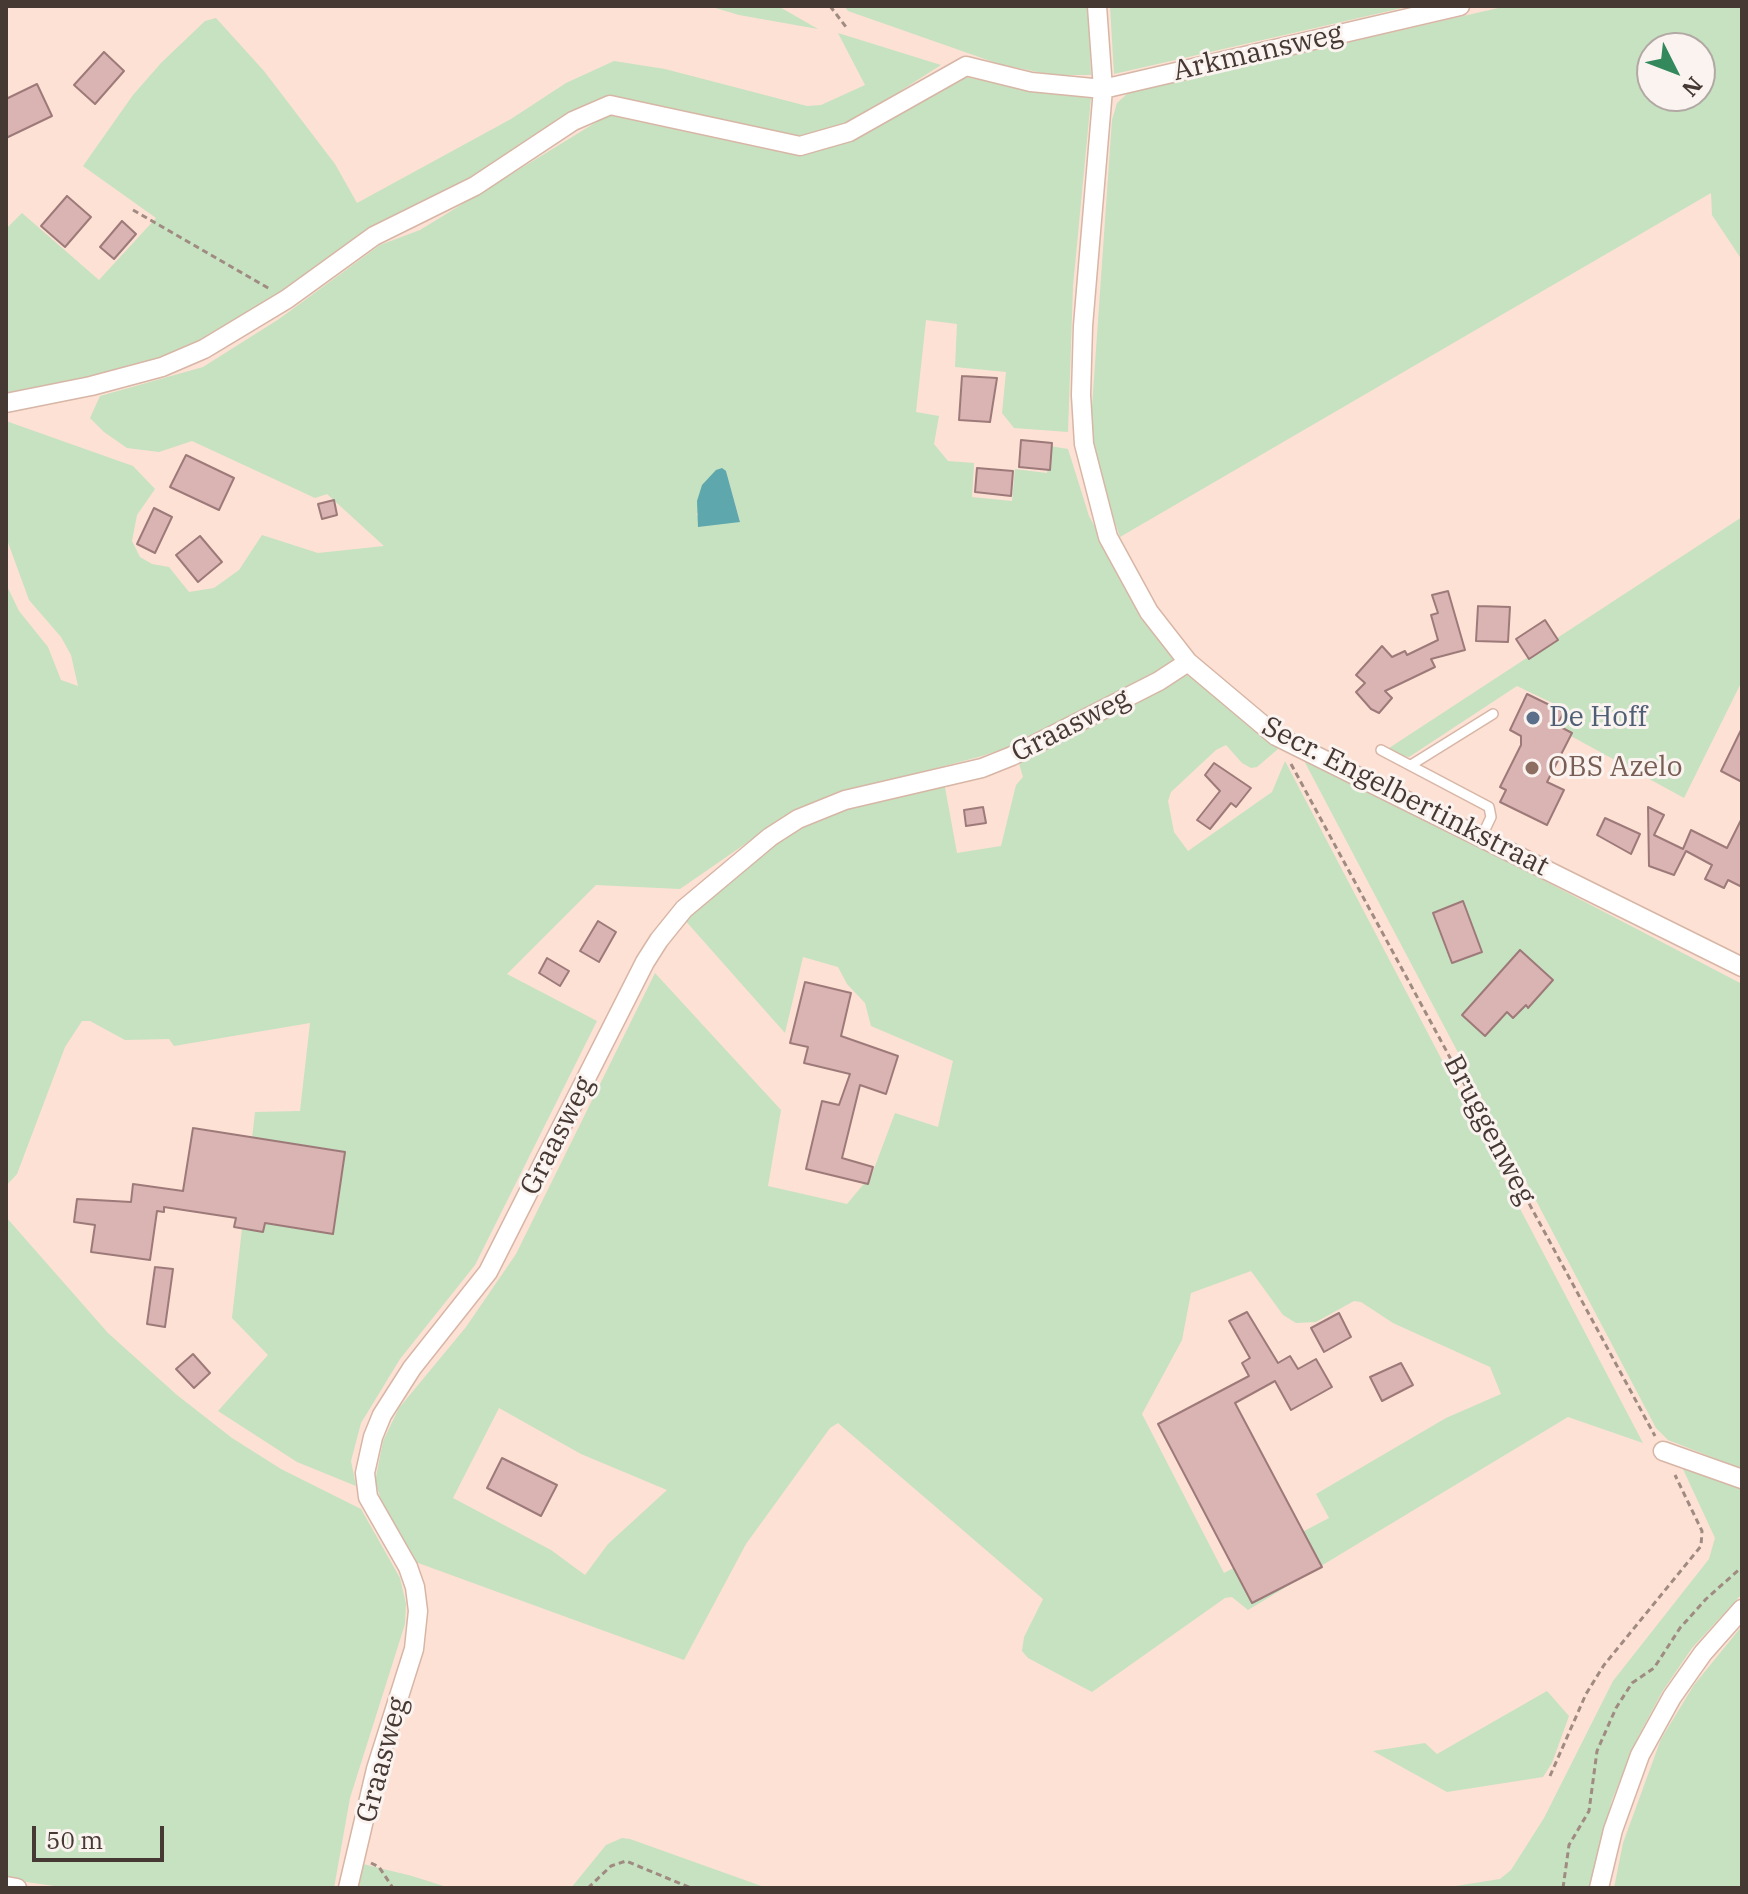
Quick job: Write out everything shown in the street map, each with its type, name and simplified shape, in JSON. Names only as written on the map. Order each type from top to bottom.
[{"type":"street","name":"Secr. Engelbertinkstraat","points":[[1097,6],[1103,89],[1083,326],[1081,395],[1084,444],[1108,537],[1149,612],[1188,662],[1276,736],[1742,967]]},
{"type":"street","name":"Arkmansweg","points":[[6,403],[162,367],[204,349],[287,299],[374,236],[475,186],[573,121],[610,105],[773,143],[800,146],[849,132],[966,66],[1031,82],[1103,89],[1460,6]]},
{"type":"street","name":"Graasweg","points":[[348,1888],[356,1865],[376,1769],[414,1649],[418,1611],[408,1567],[368,1497],[365,1473],[373,1437],[382,1415],[412,1368],[488,1272],[659,940],[684,909],[770,837],[798,819],[845,800],[982,768],[1012,756],[1159,681],[1188,662]]},
{"type":"street","points":[[1663,1451],[1742,1479]]},
{"type":"street","points":[[1599,1888],[1613,1830],[1640,1755],[1672,1697],[1703,1653],[1742,1609]]},
{"type":"street","points":[[6,1886],[17,1888]]},
{"type":"lane","points":[[1411,765],[1493,714]]},
{"type":"lane","points":[[1381,750],[1489,807],[1491,817],[1481,838]]},
{"type":"path","points":[[830,6],[846,27]]},
{"type":"path","points":[[133,210],[203,247],[287,299]]},
{"type":"path","name":"Bruggenweg","points":[[1291,763],[1663,1451],[1702,1531],[1701,1546],[1604,1665],[1586,1694],[1550,1776]]},
{"type":"path","points":[[1563,1888],[1569,1845],[1589,1811],[1597,1751],[1616,1708],[1632,1683],[1654,1668],[1680,1628],[1706,1599],[1742,1567]]},
{"type":"path","points":[[588,1888],[611,1866],[626,1861],[691,1888]]},
{"type":"path","points":[[356,1865],[372,1863],[379,1867],[393,1888]]},
{"type":"green space","points":[[709,6],[778,6],[818,29],[739,15]]},
{"type":"green space","points":[[844,6],[1088,6],[1091,75],[1052,75],[999,64],[848,11]]},
{"type":"green space","points":[[1110,6],[1411,6],[1114,74]]},
{"type":"green space","points":[[1507,6],[1742,6],[1742,260],[1712,215],[1711,193],[1120,537],[1099,478],[1091,421],[1112,120],[1117,103],[1128,93]]},
{"type":"green space","points":[[216,18],[264,71],[335,164],[357,203],[511,119],[566,83],[614,61],[665,69],[807,106],[821,105],[865,85],[838,33],[941,65],[844,127],[793,141],[606,101],[254,314],[167,359],[6,397],[6,229],[22,213],[99,280],[156,218],[83,166],[133,95],[161,63],[205,21]]},
{"type":"green space","points":[[966,77],[1042,93],[1091,98],[1073,286],[1068,432],[1014,428],[1002,413],[1006,372],[955,367],[957,324],[926,320],[916,412],[939,416],[934,444],[948,461],[974,463],[972,497],[1012,501],[1015,469],[1047,473],[1050,446],[1068,449],[1089,516],[1125,581],[1181,660],[1038,737],[982,756],[822,799],[784,817],[680,889],[596,885],[507,974],[597,1021],[475,1265],[400,1359],[361,1423],[351,1461],[356,1486],[297,1462],[218,1411],[268,1355],[232,1318],[255,1112],[300,1111],[310,1023],[174,1046],[169,1039],[125,1040],[90,1021],[82,1021],[65,1047],[17,1174],[6,1186],[6,584],[19,611],[48,647],[61,680],[78,686],[71,655],[61,637],[29,600],[6,537],[6,421],[133,466],[155,489],[137,515],[132,541],[140,557],[152,564],[169,567],[189,592],[214,588],[239,570],[262,535],[318,553],[384,546],[327,494],[315,498],[192,441],[159,452],[127,448],[90,418],[100,396],[203,367],[279,319],[380,245],[420,230],[608,115],[784,153],[802,153],[878,124]],"holes":[[[726,471],[740,521],[696,515]]]},
{"type":"green space","points":[[1742,517],[1742,681],[1684,798],[1560,730],[1569,711],[1517,686],[1409,757],[1383,752]]},
{"type":"green space","points":[[1190,669],[1274,740],[1278,749],[1257,767],[1251,768],[1242,763],[1226,745],[1216,750],[1171,792],[1168,801],[1174,832],[1188,851],[1272,792],[1285,761],[1643,1443],[1568,1417],[1248,1610],[1232,1597],[1225,1598],[1092,1692],[1028,1658],[1022,1651],[1024,1637],[1043,1599],[838,1423],[830,1428],[746,1544],[684,1660],[410,1560],[386,1514],[375,1482],[383,1441],[399,1408],[466,1327],[516,1254],[655,973],[781,1110],[768,1186],[847,1204],[872,1174],[895,1113],[938,1127],[953,1061],[871,1026],[865,1003],[847,984],[838,967],[803,957],[785,1033],[683,918],[788,834],[824,816],[944,782],[957,853],[1001,846],[1016,785],[1023,777],[1018,760],[1111,716]],"holes":[[[1251,1271],[1283,1315],[1296,1323],[1316,1322],[1354,1301],[1361,1302],[1393,1323],[1490,1367],[1501,1394],[1446,1418],[1316,1494],[1329,1518],[1224,1573],[1142,1414],[1182,1340],[1191,1293]],[[499,1408],[581,1454],[667,1490],[608,1544],[585,1575],[551,1550],[453,1498]]]},
{"type":"green space","points":[[1300,753],[1742,984],[1742,1469],[1668,1440],[1656,1428]]},
{"type":"green space","points":[[6,1217],[108,1333],[177,1395],[232,1438],[281,1469],[361,1509],[400,1578],[406,1604],[405,1624],[350,1798],[334,1888],[68,1888],[6,1879]]},
{"type":"green space","points":[[1682,1467],[1742,1488],[1742,1594],[1692,1648],[1662,1692],[1638,1737],[1612,1800],[1591,1888],[1443,1888],[1500,1879],[1511,1870],[1544,1818],[1613,1681],[1709,1559],[1715,1538]]},
{"type":"green space","points":[[1742,1626],[1742,1888],[1614,1888],[1623,1843],[1661,1739],[1694,1685]]},
{"type":"green space","points":[[1547,1691],[1569,1716],[1552,1763],[1543,1777],[1447,1792],[1373,1751],[1425,1743],[1437,1754]]},
{"type":"green space","points":[[622,1838],[767,1888],[571,1888],[606,1845]]},
{"type":"green space","points":[[359,1863],[412,1876],[450,1888],[354,1888]]},
{"type":"water","points":[[722,468],[726,471],[740,522],[698,527],[697,501],[702,485]]},
{"type":"building","points":[[104,52],[124,71],[95,104],[74,85]]},
{"type":"building","points":[[37,84],[52,116],[6,138],[6,99]]},
{"type":"building","points":[[67,196],[91,217],[65,247],[41,226]]},
{"type":"building","points":[[122,221],[136,234],[114,259],[100,247]]},
{"type":"building","points":[[962,376],[997,378],[990,422],[959,420]]},
{"type":"building","points":[[1021,440],[1052,443],[1050,470],[1019,467]]},
{"type":"building","points":[[186,455],[234,478],[219,510],[170,487]]},
{"type":"building","points":[[977,468],[1013,471],[1011,496],[975,492]]},
{"type":"building","points":[[334,500],[337,515],[322,519],[318,504]]},
{"type":"building","points":[[154,508],[172,517],[155,553],[137,544]]},
{"type":"building","points":[[200,536],[222,562],[198,582],[176,555]]},
{"type":"building","points":[[1448,591],[1465,650],[1431,659],[1435,667],[1385,691],[1392,698],[1379,713],[1371,709],[1356,692],[1365,683],[1356,675],[1382,646],[1392,657],[1405,651],[1407,655],[1438,640],[1431,615],[1438,613],[1432,595]]},
{"type":"building","points":[[1478,606],[1510,607],[1508,642],[1476,641]]},
{"type":"building","points":[[1545,620],[1558,640],[1529,659],[1516,639]]},
{"type":"building","name":"OBS Azelo","points":[[1527,694],[1564,712],[1557,725],[1572,733],[1547,782],[1564,790],[1547,825],[1500,802],[1506,790],[1500,787],[1521,745],[1521,736],[1510,730]]},
{"type":"building","points":[[1742,728],[1742,782],[1721,771]]},
{"type":"building","points":[[1214,763],[1251,788],[1236,807],[1231,803],[1210,829],[1197,820],[1220,791],[1205,775]]},
{"type":"building","points":[[983,807],[986,823],[966,826],[964,810]]},
{"type":"building","points":[[1648,807],[1664,815],[1654,835],[1683,849],[1691,830],[1727,848],[1742,818],[1742,887],[1728,880],[1724,888],[1705,879],[1712,865],[1686,851],[1674,875],[1649,866]]},
{"type":"building","points":[[1605,818],[1640,834],[1631,854],[1597,835]]},
{"type":"building","points":[[1463,901],[1482,952],[1452,963],[1433,913]]},
{"type":"building","points":[[598,921],[616,932],[599,962],[580,951]]},
{"type":"building","points":[[1520,950],[1553,980],[1528,1008],[1526,1005],[1513,1018],[1507,1012],[1485,1036],[1462,1015]]},
{"type":"building","points":[[547,958],[569,971],[560,986],[539,973]]},
{"type":"building","points":[[805,982],[851,993],[841,1036],[898,1056],[886,1094],[860,1085],[842,1158],[873,1167],[868,1184],[806,1169],[822,1101],[839,1105],[850,1074],[804,1063],[808,1047],[790,1043]]},
{"type":"building","points":[[193,1128],[345,1152],[333,1234],[265,1223],[263,1232],[234,1227],[236,1218],[164,1207],[164,1212],[157,1211],[150,1260],[91,1252],[95,1225],[74,1222],[77,1199],[131,1202],[133,1184],[183,1191]]},
{"type":"building","points":[[155,1267],[173,1269],[165,1327],[147,1324]]},
{"type":"building","points":[[1247,1312],[1278,1363],[1290,1356],[1298,1369],[1316,1359],[1332,1387],[1291,1410],[1275,1381],[1235,1403],[1322,1567],[1252,1603],[1158,1424],[1249,1376],[1242,1363],[1250,1358],[1229,1321]]},
{"type":"building","points":[[1339,1313],[1351,1337],[1324,1352],[1311,1328]]},
{"type":"building","points":[[193,1354],[210,1373],[194,1388],[176,1369]]},
{"type":"building","points":[[1401,1363],[1413,1385],[1382,1401],[1370,1377]]},
{"type":"building","points":[[502,1458],[557,1485],[541,1516],[487,1488]]},
{"type":"place","name":"De Hoff","points":[[1533,718]]},
{"type":"place","name":"OBS Azelo","points":[[1532,768]]}]
